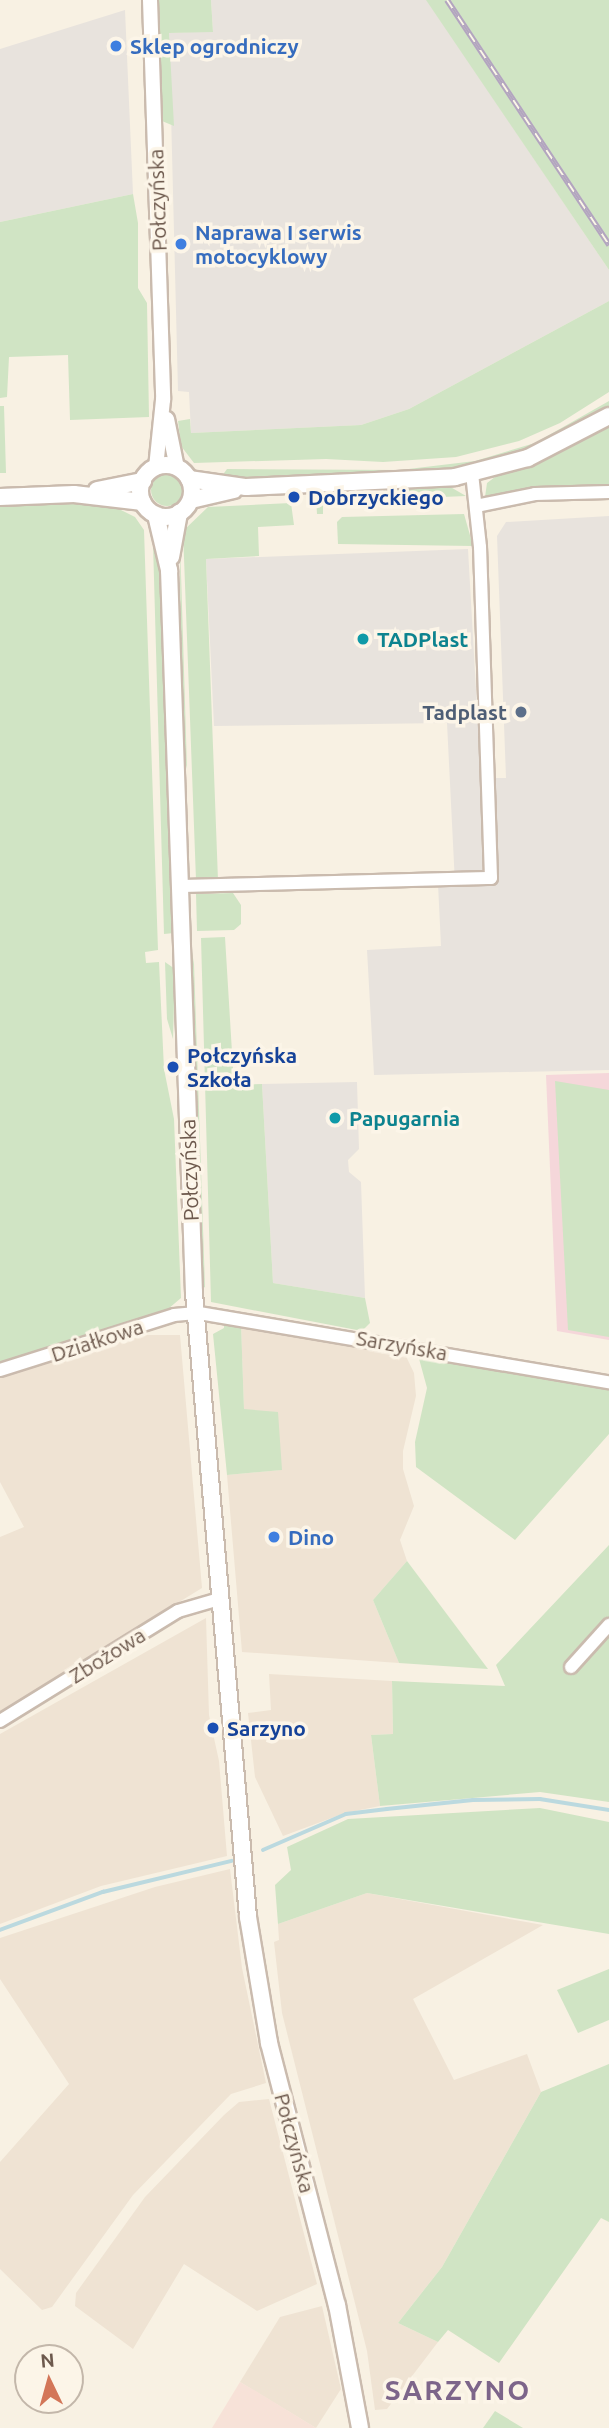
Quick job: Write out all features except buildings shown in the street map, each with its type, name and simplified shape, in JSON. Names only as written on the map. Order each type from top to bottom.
[{"type":"main road","points":[[74,494],[143,502],[156,515],[179,513],[191,500],[246,487],[435,480],[472,474],[545,451],[609,416]]},
{"type":"main road","points":[[0,497],[74,494],[143,481],[156,468],[246,487]]},
{"type":"main road","points":[[183,474],[191,500]]},
{"type":"main road","points":[[143,481],[143,502]]},
{"type":"main road","name":"Połczyńska","points":[[169,570],[179,513]]},
{"type":"main road","name":"Połczyńska","points":[[156,515],[169,570],[195,1312],[234,1768],[243,1810],[242,1855],[267,2032],[337,2305],[359,2428]]},
{"type":"street","name":"Połczyńska","points":[[150,0],[163,400],[156,468]]},
{"type":"street","name":"Połczyńska","points":[[163,400],[183,474]]},
{"type":"street","points":[[179,886],[491,878],[476,506],[472,474]]},
{"type":"street","points":[[476,506],[535,494],[609,492]]},
{"type":"street","name":"Działkowa","points":[[0,1370],[195,1312]]},
{"type":"street","name":"Sarzyńska","points":[[195,1312],[609,1382]]},
{"type":"street","name":"Zbożowa","points":[[0,1721],[178,1611],[219,1599]]},
{"type":"street","points":[[571,1667],[609,1625]]},
{"type":"shaded area","points":[[211,0],[427,0],[609,270],[609,301],[409,409],[361,425],[191,433],[189,392],[178,391],[169,33],[213,31]]},
{"type":"shaded area","points":[[125,10],[133,194],[0,222],[0,49]]},
{"type":"shaded area","points":[[609,516],[609,1070],[374,1075],[367,950],[441,946],[438,884],[455,884],[447,723],[214,726],[206,559],[468,549],[481,778],[506,778],[497,536],[506,522]]},
{"type":"shaded area","points":[[609,1073],[609,1340],[557,1331],[546,1075]]},
{"type":"shaded area","points":[[357,1082],[359,1149],[348,1160],[349,1172],[361,1182],[365,1298],[273,1283],[262,1084]]},
{"type":"shaded area","points":[[241,1324],[403,1350],[414,1373],[416,1396],[403,1451],[403,1469],[414,1506],[400,1540],[407,1561],[373,1600],[399,1663],[242,1652],[227,1475],[281,1470],[244,1410]]},
{"type":"shaded area","points":[[131,1335],[180,1335],[202,1588],[0,1712],[0,1537],[24,1527],[0,1482],[0,1376]]},
{"type":"shaded area","points":[[206,1618],[209,1715],[219,1761],[227,1856],[101,1886],[0,1924],[0,1734]]},
{"type":"shaded area","points":[[269,1674],[392,1681],[393,1734],[371,1735],[380,1806],[345,1813],[283,1836],[255,1777],[248,1713],[271,1710]]},
{"type":"shaded area","points":[[230,1869],[242,1968],[266,2083],[231,2094],[133,2195],[52,2307],[42,2310],[0,2269],[0,2162],[69,2084],[0,1979],[0,1938],[155,1887]]},
{"type":"shaded area","points":[[367,1893],[543,1925],[413,1999],[454,2080],[527,2054],[541,2092],[442,2267],[398,2323],[438,2342],[387,2409],[375,2410],[367,2351],[282,2013],[274,1942],[279,1940],[278,1924]]},
{"type":"shaded area","points":[[269,2099],[317,2284],[257,2311],[184,2264],[133,2349],[75,2306],[76,2293],[145,2197],[224,2115],[239,2102]]},
{"type":"shaded area","points":[[322,2306],[341,2389],[316,2428],[240,2382],[280,2317]]},
{"type":"shaded area","points":[[240,2382],[259,2393],[316,2428],[212,2428]]},
{"type":"green space","points":[[158,0],[211,0],[213,32],[169,33],[174,126],[162,121]]},
{"type":"green space","points":[[426,0],[609,0],[609,270]]},
{"type":"green space","points":[[133,194],[138,223],[138,288],[147,303],[149,417],[70,420],[68,355],[9,357],[7,397],[0,398],[0,222]]},
{"type":"green space","points":[[609,301],[609,392],[560,423],[519,441],[456,457],[383,462],[326,459],[194,463],[181,446],[178,421],[190,419],[191,433],[361,425],[409,409]]},
{"type":"green space","points":[[609,401],[609,408],[599,415],[537,447],[495,461],[442,472],[219,480],[227,469],[400,470],[475,461],[535,443]]},
{"type":"green space","points":[[0,406],[4,406],[6,473],[0,473]]},
{"type":"green space","points":[[609,424],[609,485],[534,487],[490,499],[485,497],[487,483],[499,474],[563,451]]},
{"type":"green space","points":[[167,474],[178,479],[183,490],[178,501],[167,506],[156,501],[151,490],[156,479]]},
{"type":"green space","points":[[447,485],[466,496],[323,502],[323,514],[317,514],[316,497],[346,491]]},
{"type":"green space","points":[[114,500],[115,507],[135,517],[144,530],[158,950],[145,952],[146,963],[159,962],[164,1069],[174,1119],[181,1298],[168,1309],[169,1313],[0,1363],[0,504]]},
{"type":"green space","points":[[291,503],[294,525],[258,527],[259,556],[206,559],[218,880],[196,880],[183,531],[208,507]]},
{"type":"green space","points":[[464,514],[473,546],[338,544],[337,522],[342,517]]},
{"type":"green space","points":[[180,541],[187,769],[181,745]]},
{"type":"green space","points":[[153,543],[159,543],[162,561],[174,933],[164,934]]},
{"type":"green space","points":[[233,893],[241,905],[241,924],[234,930],[197,931],[196,894]]},
{"type":"green space","points":[[225,937],[234,1085],[262,1084],[273,1283],[365,1298],[370,1323],[362,1331],[211,1302],[201,938]]},
{"type":"green space","points":[[190,940],[194,964],[205,1287],[200,1290]]},
{"type":"green space","points":[[165,962],[175,969],[173,1039],[167,1019]]},
{"type":"green space","points":[[555,1081],[609,1090],[609,1337],[568,1330]]},
{"type":"green space","points":[[224,1323],[241,1324],[244,1409],[278,1412],[282,1470],[227,1475],[213,1334],[224,1328]]},
{"type":"green space","points":[[418,1355],[609,1390],[609,1434],[515,1540],[416,1467],[415,1442],[427,1388]]},
{"type":"green space","points":[[609,1545],[609,1802],[540,1792],[380,1806],[371,1735],[393,1734],[392,1681],[505,1686],[496,1665]]},
{"type":"green space","points":[[407,1561],[488,1669],[399,1663],[373,1600]]},
{"type":"green space","points":[[540,1808],[609,1822],[609,1934],[367,1893],[278,1924],[275,1885],[291,1870],[287,1847],[348,1819]]},
{"type":"green space","points":[[609,1969],[609,2020],[578,2033],[557,1990]]},
{"type":"green space","points":[[609,2064],[609,2222],[601,2218],[499,2363],[448,2330],[438,2342],[398,2323],[442,2267],[541,2092]]},
{"type":"green space","points":[[495,2411],[523,2428],[483,2428]]},
{"type":"waterway","points":[[263,1850],[346,1814],[387,1809],[473,1800],[540,1799],[609,1810]]},
{"type":"waterway","points":[[0,1930],[103,1892],[231,1861]]},
{"type":"railway","points":[[447,0],[609,245]]},
{"type":"place","name":"Sklep ogrodniczy","points":[[116,46]]},
{"type":"place","name":"Naprawa I serwis motocyklowy","points":[[181,244]]},
{"type":"place","name":"Dobrzyckiego","points":[[294,497]]},
{"type":"place","name":"TADPlast","points":[[363,639]]},
{"type":"place","name":"Tadplast","points":[[521,712]]},
{"type":"place","name":"Połczyńska Szkoła","points":[[173,1067]]},
{"type":"place","name":"Papugarnia","points":[[335,1118]]},
{"type":"place","name":"Dino","points":[[274,1537]]},
{"type":"place","name":"Sarzyno","points":[[213,1728]]},
{"type":"district","name":"SARZYNO","points":[[458,2390]]}]
